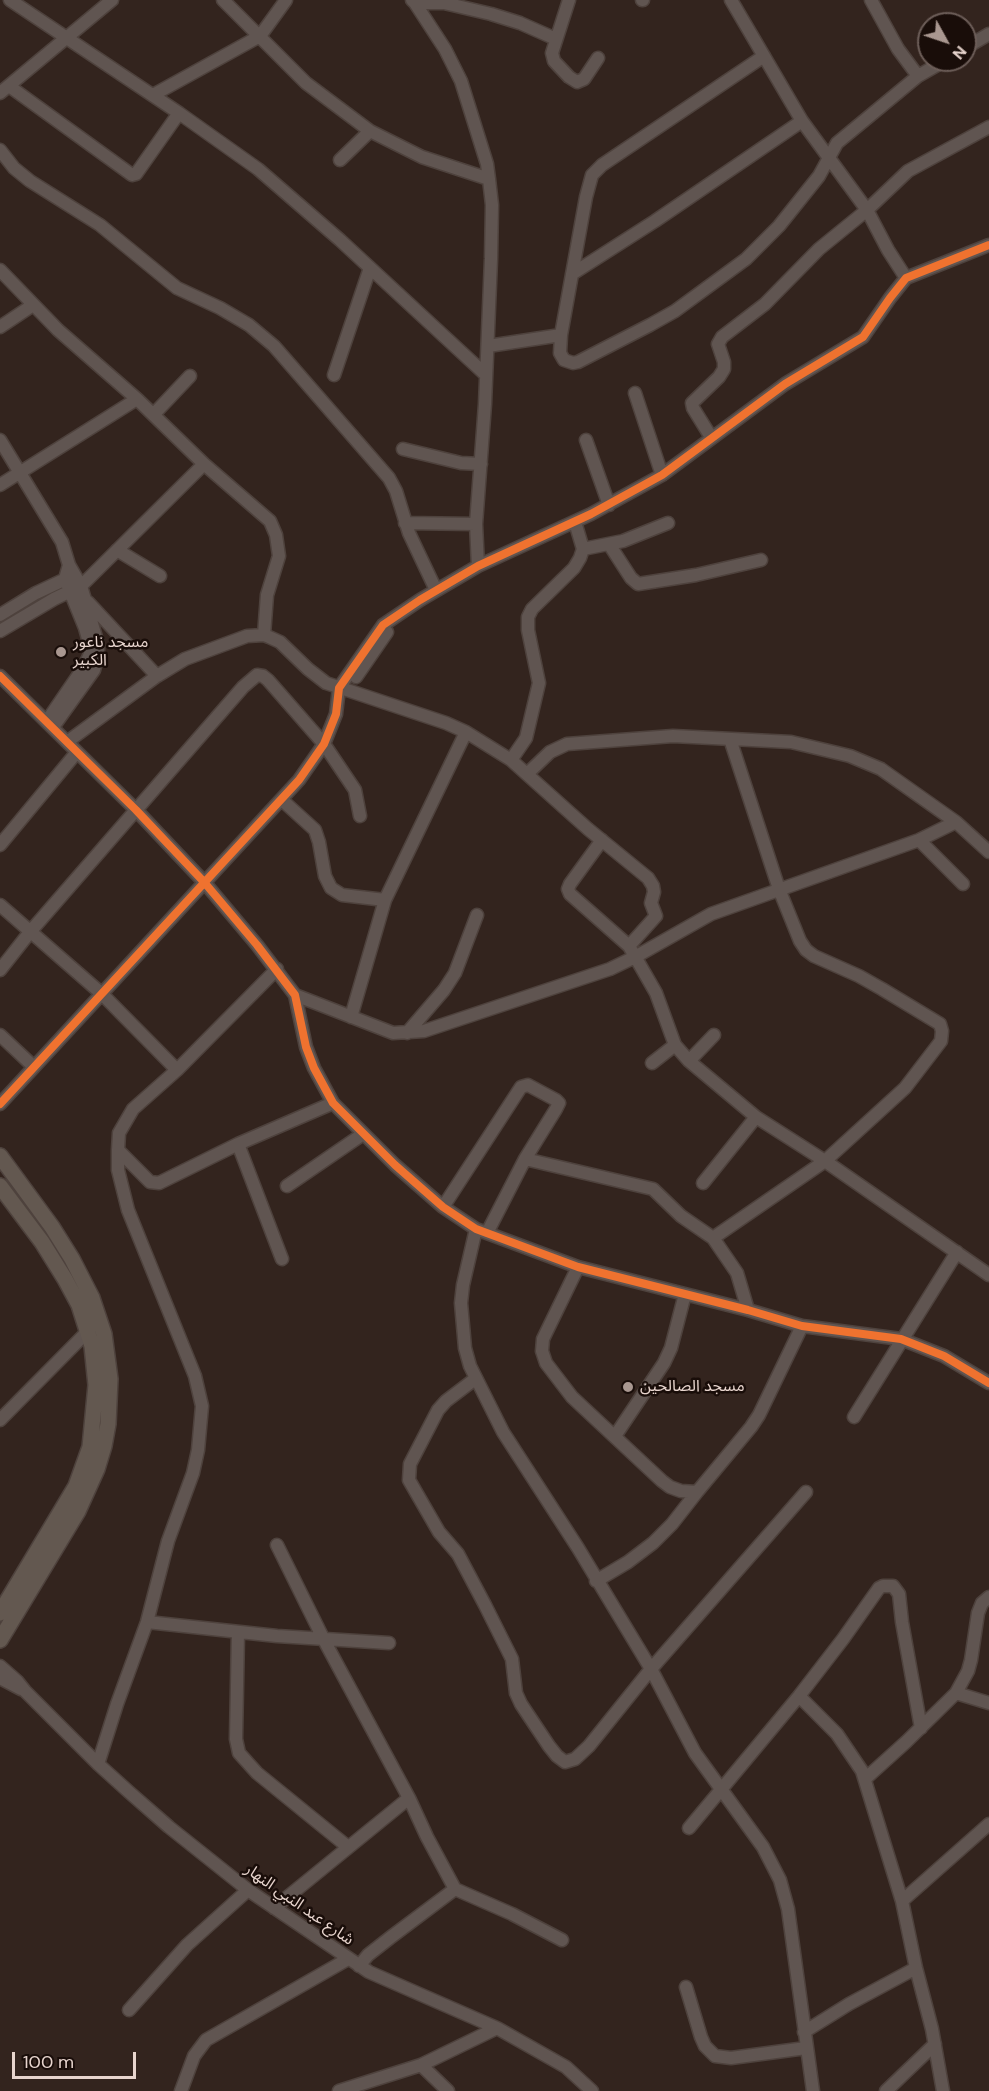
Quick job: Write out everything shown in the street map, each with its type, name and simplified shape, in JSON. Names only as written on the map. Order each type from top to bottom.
[{"type":"main road","points":[[0,1156],[52,1227],[92,1298],[104,1334],[110,1379],[108,1424],[97,1469],[78,1511],[0,1640]]},
{"type":"main road","points":[[0,1186],[42,1242],[79,1305],[88,1331],[95,1364],[96,1385],[93,1429],[76,1486],[0,1613]]},
{"type":"street","points":[[10,0],[153,95],[258,170],[370,268],[486,375]]},
{"type":"street","points":[[223,0],[306,83],[370,131],[422,157],[489,179]]},
{"type":"street","points":[[153,95],[260,36],[286,0]]},
{"type":"street","points":[[569,0],[552,53],[554,61],[575,81],[584,79],[598,58]]},
{"type":"street","points":[[731,0],[802,121],[867,210],[906,278]]},
{"type":"street","points":[[872,0],[898,49],[918,76]]},
{"type":"street","points":[[413,1],[444,3],[491,14],[520,23],[556,39]]},
{"type":"street","points":[[413,1],[446,49],[461,81],[482,146],[489,179],[492,221],[488,346],[476,524],[478,566]]},
{"type":"street","points":[[105,2],[68,38],[4,89],[134,175],[179,113]]},
{"type":"street","points":[[764,56],[596,170],[592,175],[587,189],[561,335],[561,356],[568,362],[578,362],[675,311],[736,267],[761,245],[819,176],[828,157],[844,136],[925,72]]},
{"type":"street","points":[[572,274],[656,221],[802,121]]},
{"type":"street","points":[[711,437],[692,403],[719,377],[724,369],[724,362],[718,347],[719,340],[765,304],[819,249],[867,210],[912,168],[989,127]]},
{"type":"street","points":[[340,160],[370,131]]},
{"type":"street","points":[[0,150],[14,168],[30,182],[100,225],[177,288],[220,308],[249,325],[274,346],[389,478],[396,491],[405,523],[436,590]]},
{"type":"street","points":[[0,1110],[3,1101],[282,800],[305,772],[324,744],[342,692],[383,625],[478,566],[575,522],[662,475],[785,384],[862,337],[906,278],[989,245]]},
{"type":"street","points":[[334,375],[370,268]]},
{"type":"street","points":[[0,270],[78,348],[154,414],[204,464],[264,514],[276,535],[279,556],[267,595],[264,634]]},
{"type":"street","points":[[0,327],[33,305]]},
{"type":"street","points":[[488,346],[561,335]]},
{"type":"street","points":[[154,414],[190,376]]},
{"type":"street","points":[[635,393],[662,475]]},
{"type":"street","points":[[0,485],[137,399]]},
{"type":"street","points":[[0,440],[56,530],[75,582],[89,640],[90,654],[84,667],[50,724]]},
{"type":"street","points":[[586,440],[609,505]]},
{"type":"street","points":[[403,449],[456,462],[481,464]]},
{"type":"street","points":[[0,615],[36,593],[91,576],[204,464]]},
{"type":"street","points":[[511,760],[526,738],[539,683],[528,630],[530,613],[574,568],[583,549],[575,522]]},
{"type":"street","points":[[405,523],[476,524]]},
{"type":"street","points":[[583,549],[638,536],[668,523]]},
{"type":"street","points":[[609,544],[631,579],[638,584],[696,575],[762,560]]},
{"type":"street","points":[[117,550],[160,576]]},
{"type":"street","points":[[0,631],[75,582]]},
{"type":"street","points":[[75,582],[157,676]]},
{"type":"street","points":[[68,742],[157,676],[201,651],[247,636],[264,634],[280,642],[318,678],[342,692],[409,710],[466,732],[511,760],[648,878],[653,886],[651,903],[656,916],[632,952]]},
{"type":"street","points":[[0,970],[30,932],[243,687],[257,675],[268,680],[324,744],[354,790],[360,816]]},
{"type":"street","points":[[0,676],[136,810],[204,882],[277,969],[295,995],[306,1047],[314,1068],[333,1103],[363,1134],[443,1206],[481,1231],[578,1267],[685,1293],[802,1326],[901,1339],[944,1356],[989,1383]]},
{"type":"street","points":[[351,1017],[385,900],[466,732]]},
{"type":"street","points":[[527,774],[550,752],[567,744],[673,736],[791,742],[850,756],[881,769],[956,822],[989,852]]},
{"type":"street","points":[[713,1238],[825,1161],[905,1088],[941,1041],[942,1031],[940,1024],[882,989],[806,950],[800,941],[779,889],[730,739]]},
{"type":"street","points":[[0,845],[77,752]]},
{"type":"street","points":[[282,800],[315,830],[325,876],[335,891],[342,895],[385,900]]},
{"type":"street","points":[[295,995],[393,1033],[407,1033],[435,1027],[610,969],[632,952],[711,914],[919,840],[956,822]]},
{"type":"street","points":[[602,840],[568,889],[570,894],[632,952],[656,993],[675,1045],[689,1061],[756,1117],[825,1161],[989,1275]]},
{"type":"street","points":[[919,840],[963,884]]},
{"type":"street","points":[[0,905],[102,994],[177,1070]]},
{"type":"street","points":[[407,1033],[444,990],[455,973],[477,915]]},
{"type":"street","points":[[98,1764],[114,1712],[147,1622],[168,1541],[193,1473],[199,1443],[202,1406],[198,1385],[128,1210],[118,1170],[118,1134],[127,1117],[277,969]]},
{"type":"street","points":[[0,1035],[34,1067]]},
{"type":"street","points":[[689,1061],[714,1035]]},
{"type":"street","points":[[652,1063],[675,1045]]},
{"type":"street","points":[[443,1206],[520,1087],[524,1085],[559,1103],[481,1231],[463,1285],[461,1302],[465,1348],[476,1379],[503,1431],[578,1548],[651,1670],[695,1753],[763,1848],[780,1880],[788,1909],[813,2091]]},
{"type":"street","points":[[117,1150],[150,1182],[155,1183],[333,1103]]},
{"type":"street","points":[[704,1183],[756,1117]]},
{"type":"street","points":[[287,1186],[363,1134]]},
{"type":"street","points":[[238,1144],[282,1259]]},
{"type":"street","points":[[525,1159],[653,1189],[681,1216],[713,1238],[737,1273],[748,1310]]},
{"type":"street","points":[[854,1418],[957,1252]]},
{"type":"street","points":[[578,1267],[543,1339],[542,1352],[546,1363],[572,1397],[670,1487],[681,1491],[697,1492]]},
{"type":"street","points":[[615,1436],[664,1363],[671,1348],[685,1293]]},
{"type":"street","points":[[596,1581],[628,1562],[653,1543],[672,1524],[759,1415],[802,1326]]},
{"type":"street","points":[[0,1420],[88,1331]]},
{"type":"street","points":[[476,1379],[446,1401],[438,1410],[410,1464],[408,1475],[412,1488],[427,1513],[461,1560],[512,1659],[516,1693],[520,1704],[557,1756],[565,1762],[570,1762],[594,1741],[651,1670],[806,1492]]},
{"type":"street","points":[[278,1545],[324,1640],[455,1889],[512,1914],[562,1940]]},
{"type":"street","points":[[689,1828],[799,1696],[879,1588],[888,1585],[893,1586],[899,1594],[921,1728]]},
{"type":"street","points":[[865,1779],[956,1693],[963,1682],[971,1660],[978,1613],[982,1603],[989,1597]]},
{"type":"street","points":[[147,1622],[324,1640],[389,1643]]},
{"type":"street","points":[[238,1632],[236,1739],[239,1754],[256,1773],[348,1847]]},
{"type":"street","name":"شارع عبد النبي النهار","points":[[0,1666],[98,1764],[169,1827],[248,1890],[359,1966],[497,2028],[567,2067],[592,2091]]},
{"type":"street","name":"شارع عبد النبي النهار","points":[[0,1678],[25,1691]]},
{"type":"street","points":[[956,1693],[989,1703]]},
{"type":"street","points":[[799,1696],[844,1744],[858,1763],[865,1779],[902,1901],[935,2044],[943,2091]]},
{"type":"street","points":[[274,1908],[409,1798]]},
{"type":"street","points":[[902,1901],[989,1824]]},
{"type":"street","points":[[359,1966],[368,1955],[391,1936],[455,1889]]},
{"type":"street","points":[[129,2010],[187,1945],[248,1890]]},
{"type":"street","points":[[181,2091],[194,2056],[206,2040],[348,1959]]},
{"type":"street","points":[[804,2032],[849,2004],[916,1968]]},
{"type":"street","points":[[686,1987],[701,2037],[705,2046],[715,2056],[731,2058],[806,2048]]},
{"type":"street","points":[[339,2091],[421,2065],[497,2028]]},
{"type":"street","points":[[886,2091],[935,2044]]},
{"type":"street","points":[[421,2065],[448,2091]]},
{"type":"cycle path","points":[[0,1104],[299,780],[324,744],[336,714],[339,688],[383,625],[478,566],[591,514],[662,475],[785,384],[863,337],[906,278],[989,245]]},
{"type":"cycle path","points":[[0,676],[136,810],[204,882],[257,945],[295,995],[306,1047],[314,1068],[333,1103],[395,1165],[443,1207],[476,1229],[578,1267],[802,1326],[901,1339],[944,1356],[989,1383]]},
{"type":"place","name":"مسجد ناعور الكبير","points":[[61,652]]},
{"type":"place","name":"مسجد الصالحين","points":[[628,1387]]}]
